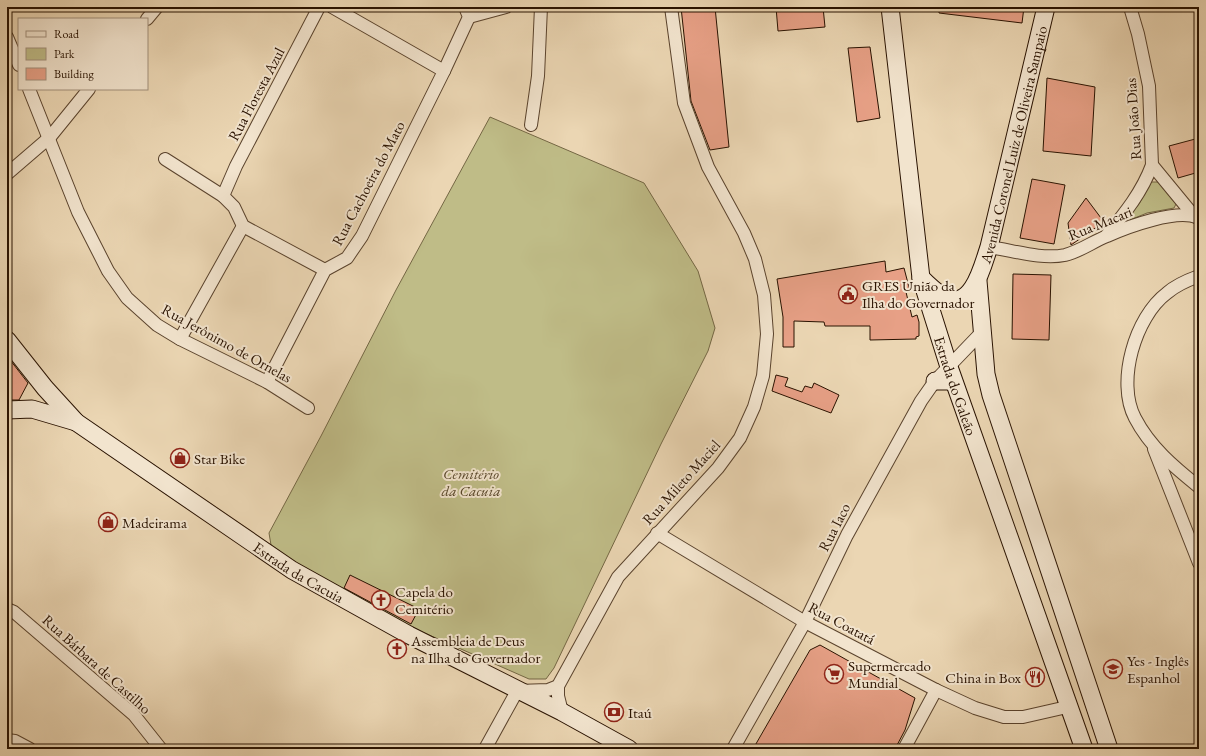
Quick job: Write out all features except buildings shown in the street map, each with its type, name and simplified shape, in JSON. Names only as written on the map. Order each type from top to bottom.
[{"type":"main road","name":"Estrada do Galeão","points":[[890,7],[921,278],[952,375],[1067,707],[1083,747]]},
{"type":"main road","name":"Avenida Coronel Luiz de Oliveira Sampaio","points":[[978,281],[989,247],[1046,7]]},
{"type":"main road","points":[[921,278],[938,293],[947,298],[956,299],[966,296],[978,281]]},
{"type":"main road","name":"Estrada do Galeão","points":[[978,281],[981,333],[986,374],[991,395],[1106,743]]},
{"type":"main road","name":"Estrada da Cacuia","points":[[7,340],[45,388],[76,422],[292,570],[409,635],[517,691],[562,712],[630,749]]},
{"type":"main road","points":[[935,381],[945,380],[952,375]]},
{"type":"main road","points":[[32,409],[42,400],[45,388]]},
{"type":"main road","points":[[7,410],[32,409],[76,422]]},
{"type":"main road","points":[[1083,747],[1106,743]]},
{"type":"street","points":[[147,18],[157,7]]},
{"type":"street","name":"Rua Floresta Azul","points":[[223,196],[239,160],[320,7]]},
{"type":"street","points":[[332,7],[444,71]]},
{"type":"street","points":[[467,12],[506,7]]},
{"type":"street","points":[[531,125],[538,76],[541,7]]},
{"type":"street","name":"Rua Mileto Maciel","points":[[558,686],[618,577],[718,468],[740,438],[754,408],[763,376],[767,334],[764,295],[755,259],[744,233],[708,167],[684,104],[671,7]]},
{"type":"street","name":"Rua João Dias","points":[[1130,7],[1138,34],[1149,86],[1152,165],[1196,217]]},
{"type":"street","name":"Rua Cachoeira do Mato","points":[[325,270],[347,258],[362,236],[444,71],[467,12]]},
{"type":"street","points":[[7,37],[18,63]]},
{"type":"street","name":"Rua Jerônimo de Ornelas","points":[[29,90],[50,137],[78,212],[108,271],[126,298],[157,325],[180,339],[267,382],[308,408]]},
{"type":"street","points":[[7,174],[50,137],[88,90]]},
{"type":"street","points":[[165,160],[223,196],[234,207],[243,226],[325,270],[267,382]]},
{"type":"street","points":[[1106,236],[1130,207],[1145,184],[1152,165]]},
{"type":"street","name":"Rua Macari","points":[[989,247],[1043,255],[1064,255],[1082,250],[1106,236],[1170,216],[1196,217]]},
{"type":"street","points":[[180,339],[243,226]]},
{"type":"street","points":[[1199,276],[1183,282],[1166,293],[1151,311],[1137,332],[1129,362],[1127,388],[1134,417],[1152,444],[1176,469],[1199,487]]},
{"type":"street","points":[[952,375],[981,333]]},
{"type":"street","name":"Rua Iaco","points":[[733,749],[805,622],[847,535],[921,401],[935,381]]},
{"type":"street","points":[[1152,444],[1199,563]]},
{"type":"street","name":"Rua Coatatá","points":[[657,533],[805,622],[936,690],[990,714],[1004,717],[1023,717],[1067,707]]},
{"type":"street","name":"Rua Bárbara de Castilho","points":[[7,609],[14,612],[134,715],[161,749]]},
{"type":"street","points":[[485,749],[517,691],[548,690],[558,686],[558,696],[562,712]]},
{"type":"street","points":[[904,749],[936,690]]},
{"type":"street","points":[[7,740],[15,741],[30,749]]},
{"type":"green space","name":"Cemitério da Cacuia","points":[[490,117],[644,183],[698,271],[715,328],[708,351],[661,444],[554,668],[546,679],[529,679],[420,631],[292,567],[272,551],[269,533],[396,290]]},
{"type":"green space","points":[[1151,182],[1158,182],[1177,202],[1174,208],[1147,213],[1125,222],[1139,204]]},
{"type":"place","name":"GRES União da Ilha do Governador","points":[[848,294]]},
{"type":"place","name":"Star Bike","points":[[180,458]]},
{"type":"place","name":"Madeirama","points":[[108,522]]},
{"type":"place","name":"Capela do Cemitério","points":[[381,600]]},
{"type":"place","name":"Assembleia de Deus na Ilha do Governador","points":[[397,649]]},
{"type":"place","name":"Yes - Inglês Espanhol","points":[[1113,669]]},
{"type":"place","name":"Supermercado Mundial","points":[[834,674]]},
{"type":"place","name":"China in Box","points":[[1035,677]]},
{"type":"place","name":"Itaú","points":[[614,712]]}]
